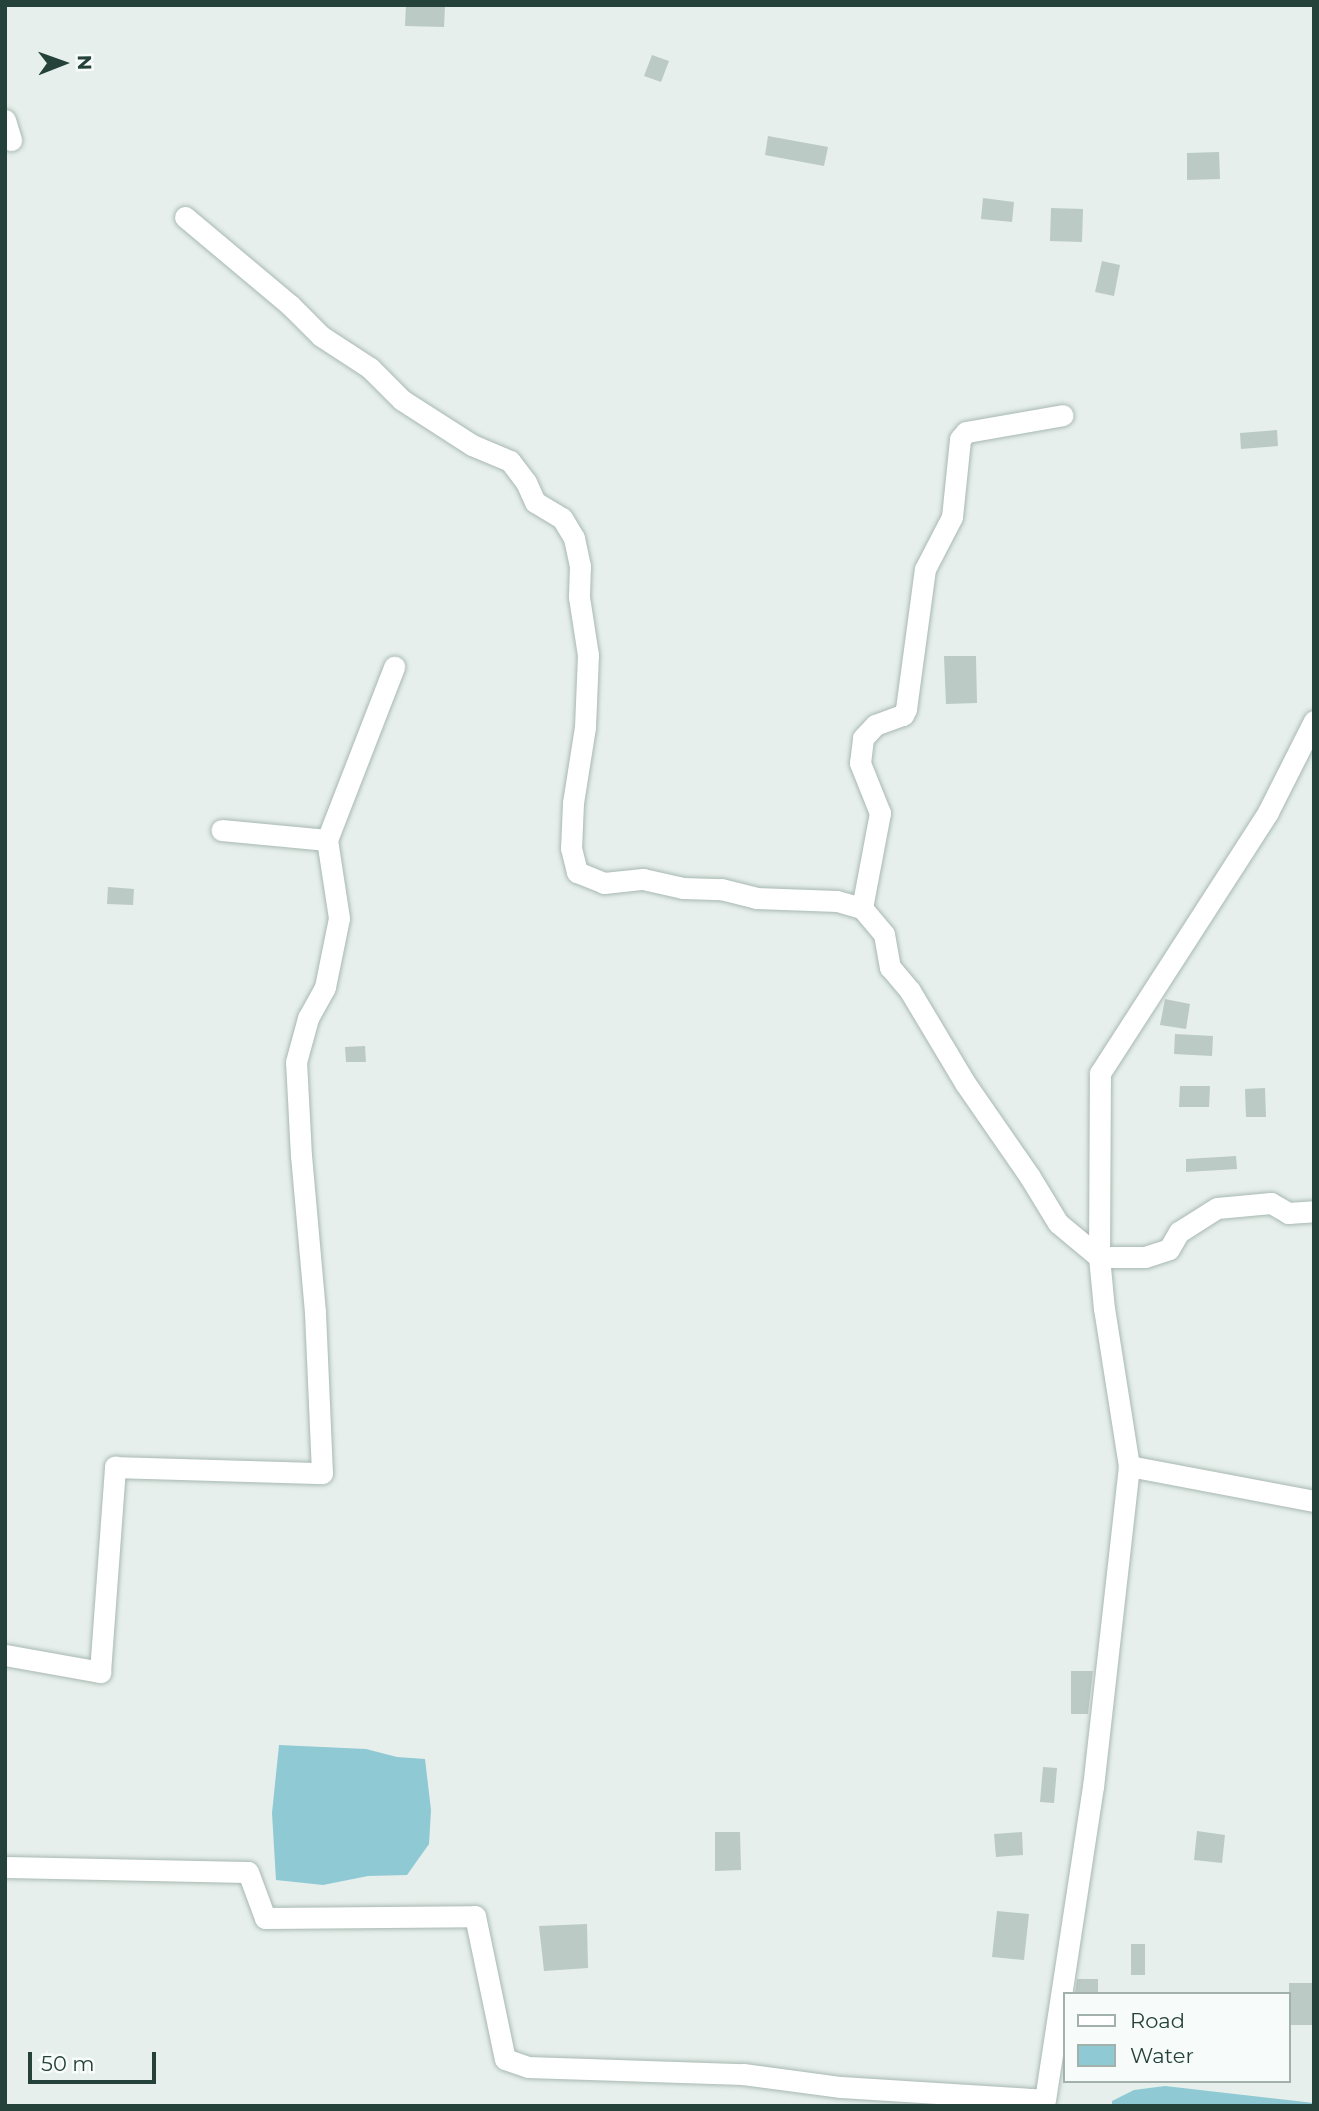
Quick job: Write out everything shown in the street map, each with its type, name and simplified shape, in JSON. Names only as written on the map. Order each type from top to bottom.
[{"type":"street","points":[[185,217],[290,305],[321,336],[369,368],[402,400],[472,445],[510,461],[527,482],[535,502],[562,518],[574,538],[580,566],[579,597],[588,655],[585,727],[573,803],[570,848],[577,872],[604,883],[643,879],[683,888],[721,889],[756,898],[837,901],[862,908],[884,934],[890,968],[910,991],[965,1083],[1030,1177],[1058,1223],[1099,1257],[1145,1257],[1169,1249],[1179,1232],[1217,1208],[1271,1203],[1288,1213],[1314,1211]]},
{"type":"street","points":[[862,908],[880,813],[860,763],[863,738],[875,725],[903,715],[906,709],[925,569],[952,517],[960,439],[966,432],[1063,415]]},
{"type":"street","points":[[5,1655],[100,1672],[115,1467],[322,1473],[315,1312],[301,1156],[296,1062],[308,1018],[325,987],[339,918],[327,839],[394,667]]},
{"type":"street","points":[[5,1867],[248,1872],[265,1918],[475,1916],[505,2059],[528,2067],[743,2074],[841,2087],[1045,2103],[1093,1787],[1129,1466],[1104,1309],[1099,1257],[1100,1073],[1268,812],[1314,722]]},
{"type":"street","points":[[221,830],[327,839]]},
{"type":"street","points":[[1129,1466],[1314,1501]]},
{"type":"water","points":[[279,1745],[366,1749],[397,1757],[425,1759],[431,1810],[429,1844],[407,1875],[368,1876],[323,1885],[276,1880],[272,1813]]},
{"type":"water","points":[[1165,2086],[1314,2103],[1314,2106],[1112,2106],[1112,2101],[1134,2090]]},
{"type":"building","points":[[406,5],[445,6],[444,27],[405,26]]},
{"type":"building","points":[[652,55],[669,61],[661,82],[644,76]]},
{"type":"building","points":[[768,136],[828,147],[824,166],[765,155]]},
{"type":"building","points":[[1219,152],[1220,179],[1187,180],[1187,153]]},
{"type":"building","points":[[983,198],[1014,202],[1012,222],[981,219]]},
{"type":"building","points":[[1051,208],[1083,209],[1082,242],[1050,241]]},
{"type":"building","points":[[1102,261],[1120,265],[1114,296],[1095,292]]},
{"type":"building","points":[[1277,430],[1278,446],[1241,449],[1240,433]]},
{"type":"building","points":[[944,656],[976,656],[977,703],[946,704]]},
{"type":"building","points":[[108,887],[134,889],[133,905],[107,904]]},
{"type":"building","points":[[1165,999],[1190,1004],[1186,1029],[1160,1025]]},
{"type":"building","points":[[1175,1034],[1213,1036],[1212,1056],[1174,1054]]},
{"type":"building","points":[[365,1046],[366,1062],[346,1062],[345,1047]]},
{"type":"building","points":[[1180,1086],[1210,1086],[1209,1107],[1179,1107]]},
{"type":"building","points":[[1265,1088],[1266,1117],[1246,1117],[1245,1089]]},
{"type":"building","points":[[1236,1156],[1237,1169],[1186,1172],[1186,1159]]},
{"type":"building","points":[[1071,1671],[1093,1671],[1088,1714],[1071,1714]]},
{"type":"building","points":[[1043,1767],[1057,1768],[1054,1803],[1040,1802]]},
{"type":"building","points":[[1197,1831],[1225,1835],[1222,1863],[1194,1860]]},
{"type":"building","points":[[715,1832],[740,1832],[741,1870],[715,1871]]},
{"type":"building","points":[[1022,1832],[1023,1855],[996,1857],[994,1834]]},
{"type":"building","points":[[997,1911],[1029,1914],[1024,1960],[992,1957]]},
{"type":"building","points":[[587,1924],[588,1968],[544,1971],[539,1926]]},
{"type":"building","points":[[1131,1944],[1145,1944],[1145,1975],[1131,1975]]},
{"type":"building","points":[[1077,1979],[1098,1979],[1098,1992],[1075,1992]]},
{"type":"building","points":[[1289,1983],[1314,1983],[1314,2025],[1291,2025]]}]
